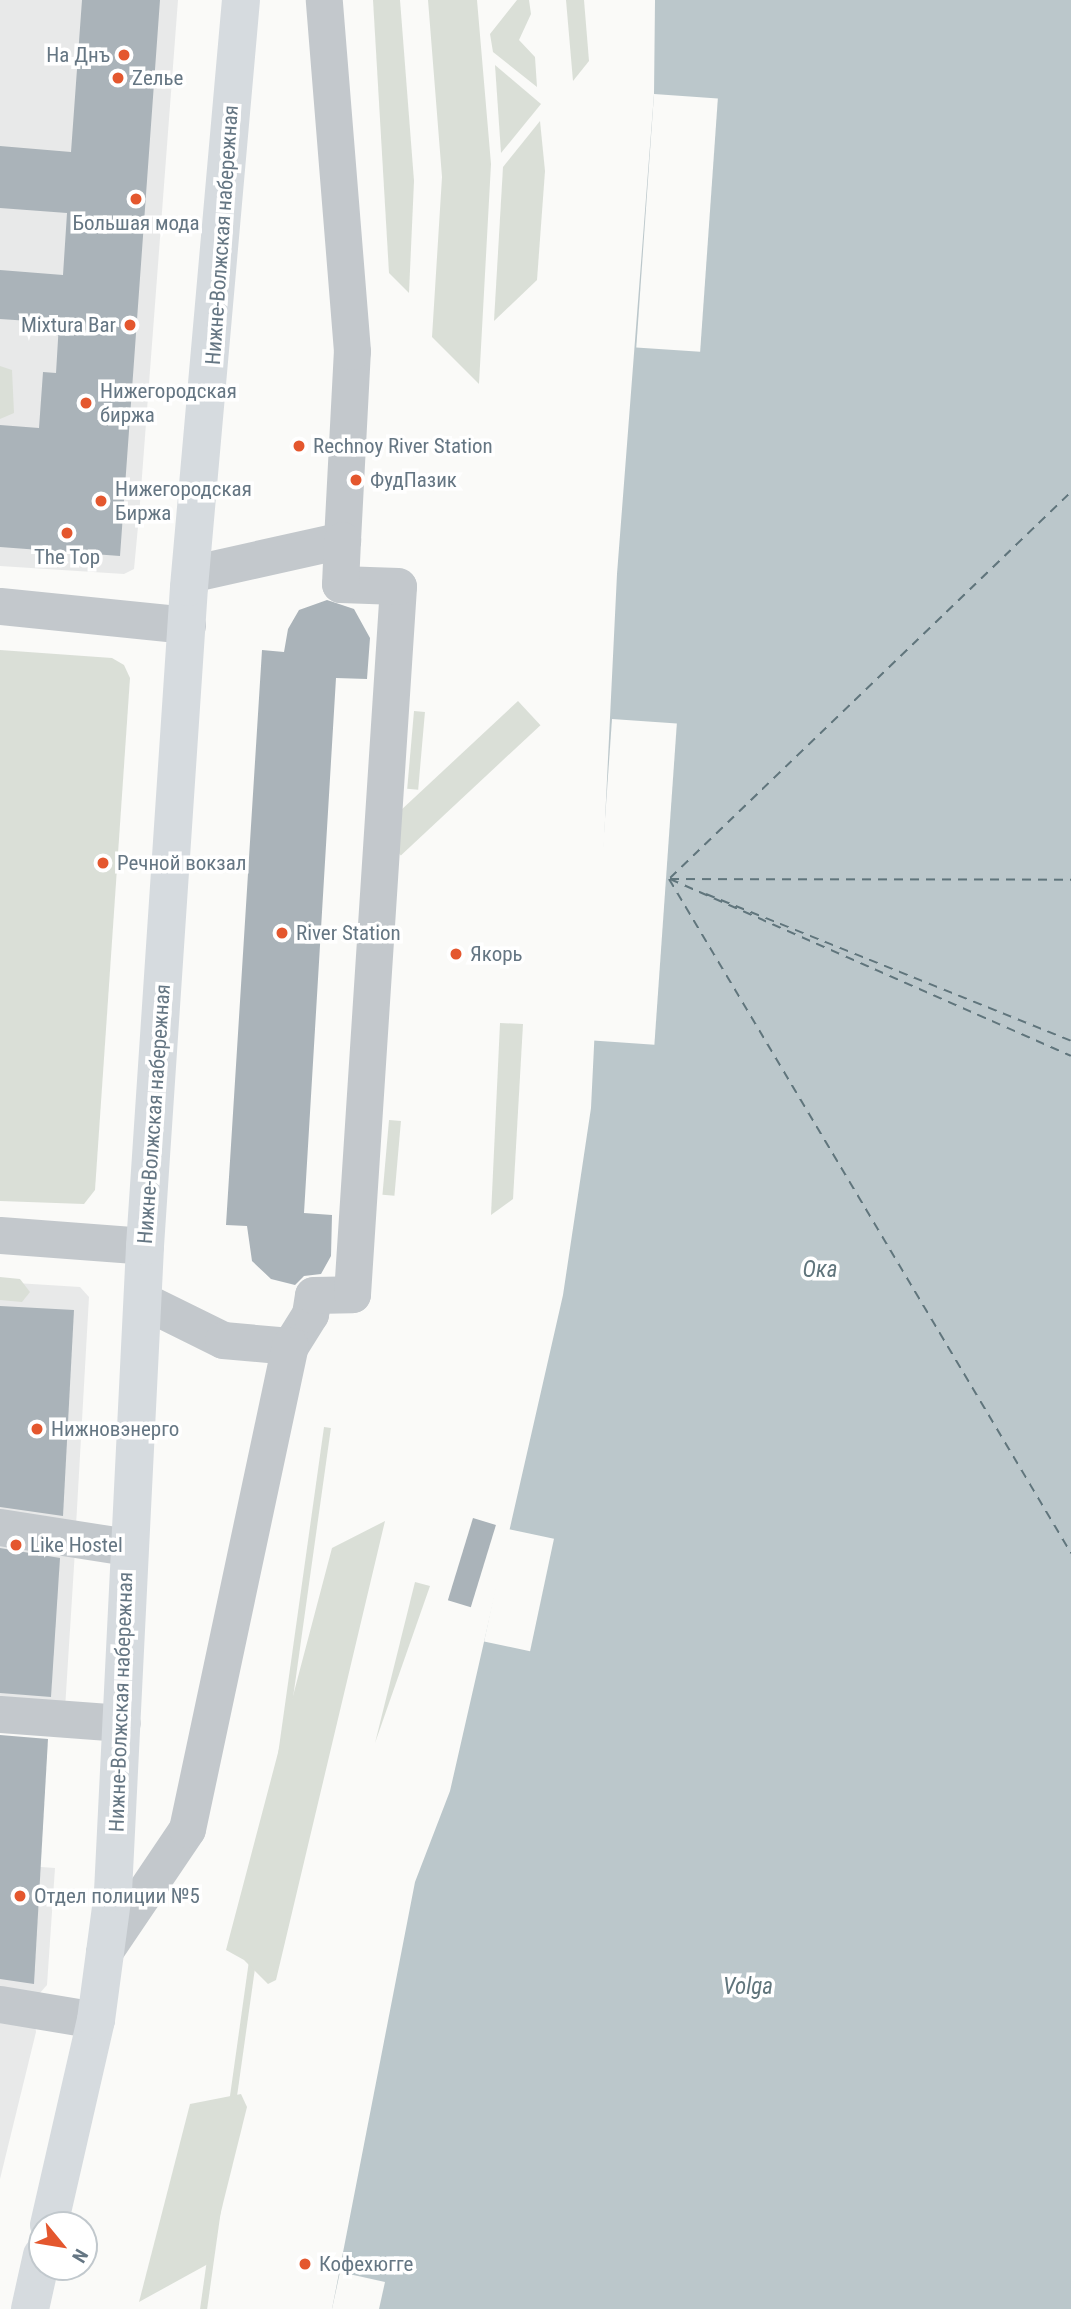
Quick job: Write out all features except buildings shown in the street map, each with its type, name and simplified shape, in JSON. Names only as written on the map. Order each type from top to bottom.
[{"type":"main road","name":"Нижне-Волжская набережная","points":[[52,2211],[96,2020],[113,1892],[145,1246],[190,574],[241,0]]},
{"type":"main road","points":[[30,2309],[36,2281]]},
{"type":"street","points":[[104,1952],[187,1829],[290,1346],[310,1314],[313,1295],[352,1294],[398,586],[340,584],[352,351],[324,0]]},
{"type":"street","points":[[190,574],[264,561],[342,540]]},
{"type":"street","points":[[0,606],[187,625]]},
{"type":"street","points":[[0,1235],[145,1246]]},
{"type":"street","points":[[142,1300],[223,1340],[290,1346]]},
{"type":"street","points":[[0,1527],[128,1547]]},
{"type":"street","points":[[0,1714],[122,1723]]},
{"type":"street","points":[[0,2004],[96,2020]]},
{"type":"shaded area","points":[[0,0],[178,0],[139,516],[134,569],[124,574],[0,566]]},
{"type":"shaded area","points":[[373,0],[400,0],[414,181],[409,293],[389,273]]},
{"type":"shaded area","points":[[428,0],[477,0],[491,164],[479,384],[432,337],[442,177]]},
{"type":"shaded area","points":[[517,0],[529,0],[531,14],[519,40],[535,57],[537,87],[493,52],[490,34]]},
{"type":"shaded area","points":[[566,0],[584,0],[589,61],[573,81]]},
{"type":"shaded area","points":[[495,65],[541,104],[501,153]]},
{"type":"shaded area","points":[[540,121],[545,171],[537,280],[494,321],[503,167]]},
{"type":"shaded area","points":[[0,366],[12,370],[14,413],[0,419]]},
{"type":"shaded area","points":[[0,650],[112,658],[124,665],[130,678],[95,1190],[84,1204],[0,1201]]},
{"type":"shaded area","points":[[518,701],[541,725],[401,855],[378,831]]},
{"type":"shaded area","points":[[414,711],[425,712],[418,790],[407,789]]},
{"type":"shaded area","points":[[500,1023],[523,1024],[513,1199],[491,1215]]},
{"type":"shaded area","points":[[389,1120],[401,1121],[394,1196],[382,1195]]},
{"type":"shaded area","points":[[0,1277],[20,1279],[30,1292],[22,1302],[0,1300]]},
{"type":"shaded area","name":"Нижновэнерго","points":[[0,1282],[80,1287],[89,1297],[76,1526],[0,1514]]},
{"type":"shaded area","points":[[324,1427],[331,1428],[207,2309],[200,2309]]},
{"type":"shaded area","points":[[385,1521],[276,1980],[268,1984],[244,1960],[226,1950],[332,1548]]},
{"type":"shaded area","points":[[0,1538],[75,1550],[65,1709],[0,1703]]},
{"type":"shaded area","points":[[415,1582],[430,1586],[375,1743]]},
{"type":"shaded area","name":"Отдел полиции №5","points":[[0,1864],[55,1868],[47,1985],[39,1994],[0,1990]]},
{"type":"shaded area","points":[[0,2014],[35,2025],[36,2032],[0,2179]]},
{"type":"shaded area","points":[[241,2094],[247,2107],[208,2264],[139,2302],[190,2104]]},
{"type":"water","name":"Ока","points":[[655,0],[1071,0],[1071,2309],[332,2309],[415,1882],[450,1791],[563,1295],[591,1108],[617,574],[654,94]]},
{"type":"pier","points":[[654,94],[718,98],[700,352],[636,347]]},
{"type":"pier","points":[[612,719],[677,724],[654,1045],[590,1040]]},
{"type":"pier","points":[[508,1529],[554,1539],[530,1651],[484,1641]]},
{"type":"pier","points":[[340,2272],[385,2282],[379,2309],[332,2309]]},
{"type":"ferry route","points":[[670,878],[1071,492]]},
{"type":"ferry route","points":[[669,879],[1071,1553]]},
{"type":"ferry route","points":[[670,879],[1071,1056]]},
{"type":"ferry route","points":[[670,879],[1071,880]]},
{"type":"ferry route","points":[[706,894],[1071,1041]]},
{"type":"place","name":"На Днъ","points":[[124,55]]},
{"type":"place","name":"Zелье","points":[[118,78]]},
{"type":"place","name":"Большая мода","points":[[136,199]]},
{"type":"place","name":"Mixtura Bar","points":[[130,325]]},
{"type":"place","name":"Нижегородская биржа","points":[[86,403]]},
{"type":"place","name":"Rechnoy River Station","points":[[299,446]]},
{"type":"place","name":"ФудПазик","points":[[356,480]]},
{"type":"place","name":"Нижегородская Биржа","points":[[101,501]]},
{"type":"place","name":"The Top","points":[[67,533]]},
{"type":"place","name":"Речной вокзал","points":[[103,863]]},
{"type":"place","name":"River Station","points":[[282,933]]},
{"type":"place","name":"Якорь","points":[[456,954]]},
{"type":"place","name":"Нижновэнерго","points":[[37,1429]]},
{"type":"place","name":"Like Hostel","points":[[16,1545]]},
{"type":"place","name":"Отдел полиции №5","points":[[20,1896]]},
{"type":"place","name":"Кофехюгге","points":[[305,2264]]},
{"type":"water label","name":"Volga","points":[[748,1987]]}]
